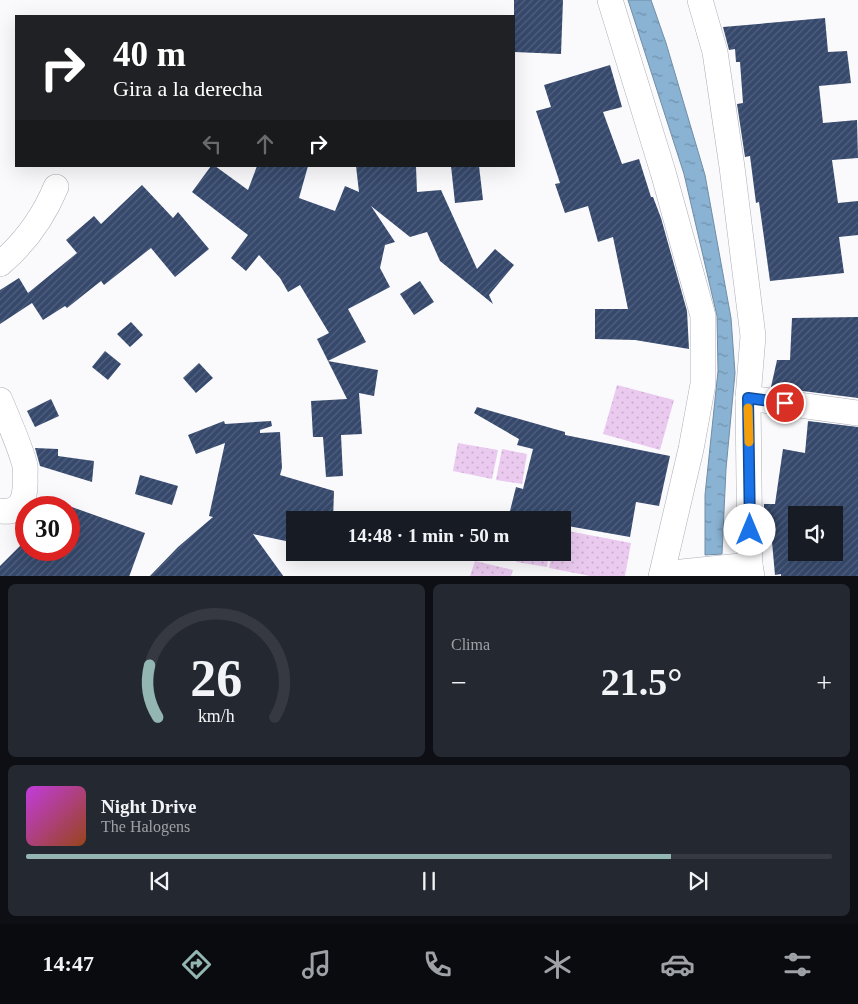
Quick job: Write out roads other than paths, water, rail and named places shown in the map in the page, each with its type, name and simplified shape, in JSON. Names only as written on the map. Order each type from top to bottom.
[{"type":"street","points":[[610,0],[663,172],[703,316],[703,384],[691,449],[662,575],[751,571],[748,398],[753,336],[732,167],[715,52],[700,0]]},
{"type":"street","points":[[0,264],[26,240],[48,206],[56,187]]},
{"type":"street","points":[[748,398],[858,413]]},
{"type":"street","points":[[0,400],[25,464],[25,484],[24,498],[18,507],[9,512],[0,511]]},
{"type":"water","points":[[628,0],[651,0],[666,43],[705,175],[731,318],[735,373],[726,469],[722,554],[705,555],[705,495],[718,371],[717,316],[684,174]]}]
